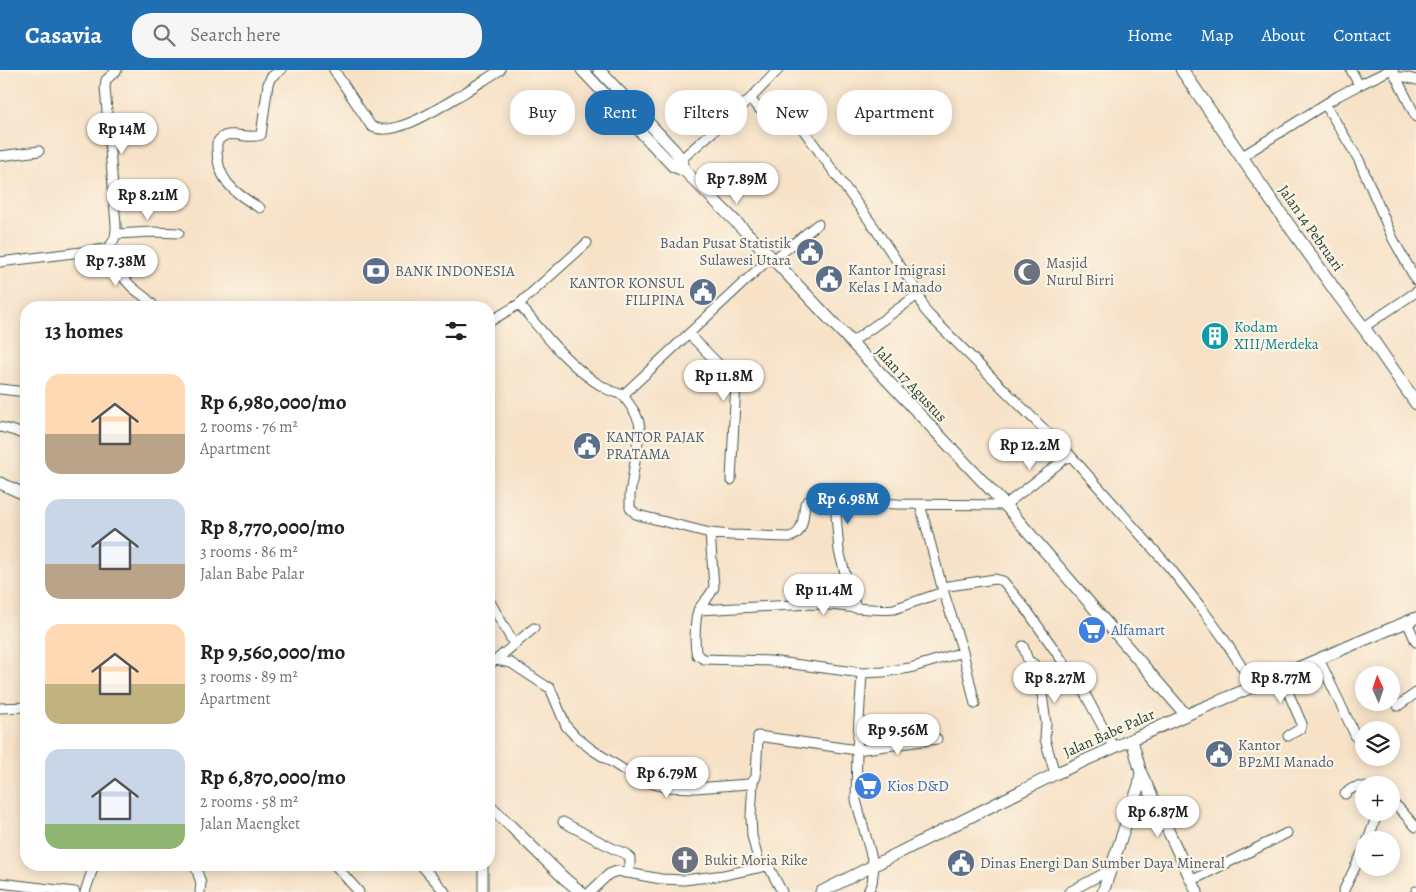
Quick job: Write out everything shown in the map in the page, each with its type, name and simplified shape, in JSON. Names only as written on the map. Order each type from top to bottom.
[{"type":"main road","name":"Jalan 14 Pebruari","points":[[1182,70],[1241,157],[1337,293],[1364,327],[1416,403]]},
{"type":"street","points":[[0,262],[106,249],[114,241],[116,234],[105,70]]},
{"type":"street","points":[[106,80],[117,70]]},
{"type":"street","points":[[260,208],[240,195],[226,182],[219,168],[217,143],[226,134],[251,137],[262,135],[268,84],[271,77],[281,70]]},
{"type":"street","points":[[334,70],[371,126],[380,129],[410,123],[435,111],[500,70]]},
{"type":"street","name":"Jalan 17 Agustus","points":[[582,70],[772,258],[1005,505],[1186,715]]},
{"type":"street","name":"Jalan 17 Agustus","points":[[599,70],[674,150],[677,163]]},
{"type":"street","points":[[677,163],[750,98],[778,70]]},
{"type":"street","points":[[1351,70],[1359,85]]},
{"type":"street","points":[[1241,157],[1325,104],[1382,73],[1390,70],[1416,80]]},
{"type":"street","points":[[1394,73],[1416,117]]},
{"type":"street","points":[[750,98],[765,112],[794,117],[874,227],[919,294],[924,309],[1070,455],[1170,568],[1224,639],[1254,686]]},
{"type":"street","points":[[1325,104],[1359,160],[1393,239],[1416,280]]},
{"type":"street","points":[[108,128],[145,126]]},
{"type":"street","points":[[0,156],[39,151]]},
{"type":"street","points":[[623,395],[772,258],[818,224]]},
{"type":"street","points":[[116,234],[179,233]]},
{"type":"street","points":[[495,318],[519,304],[587,243]]},
{"type":"street","points":[[110,246],[118,270],[123,277],[134,289],[151,301]]},
{"type":"street","points":[[1364,327],[1416,292]]},
{"type":"street","points":[[852,342],[919,294]]},
{"type":"street","points":[[519,304],[561,354],[605,388],[623,395],[637,415],[640,428],[630,495],[630,508],[636,514],[642,516],[710,533],[789,537],[799,533],[806,503],[813,501],[1005,505],[1070,455]]},
{"type":"street","points":[[689,334],[736,382],[732,480]]},
{"type":"street","points":[[0,389],[20,391]]},
{"type":"street","points":[[0,427],[20,433]]},
{"type":"street","points":[[0,483],[20,492]]},
{"type":"street","points":[[835,502],[839,551],[856,608]]},
{"type":"street","points":[[920,504],[942,590],[963,652],[975,704]]},
{"type":"street","points":[[710,533],[714,587],[707,600],[698,610],[695,640],[696,653],[702,659],[770,661],[862,673],[910,668],[963,652]]},
{"type":"street","points":[[698,610],[812,604],[827,604],[870,610],[894,608],[942,590],[995,578],[1003,581],[1026,609],[1084,692],[1114,748]]},
{"type":"street","points":[[495,611],[514,644]]},
{"type":"street","points":[[1412,620],[1416,642]]},
{"type":"street","name":"Jalan Babe Palar","points":[[821,892],[1055,774],[1186,715],[1412,620]]},
{"type":"street","points":[[495,660],[534,628]]},
{"type":"street","points":[[1023,646],[1028,660],[1034,663],[1040,680],[1046,723],[1045,739],[1055,774]]},
{"type":"street","points":[[1319,659],[1355,736]]},
{"type":"street","points":[[495,662],[511,663],[550,688],[566,726],[575,736],[591,749],[635,777],[665,787],[696,788],[748,784],[753,781]]},
{"type":"street","points":[[862,673],[856,800],[874,866],[872,883],[868,892]]},
{"type":"street","points":[[1281,676],[1302,724],[1300,729],[1288,736]]},
{"type":"street","points":[[1400,705],[1416,693]]},
{"type":"street","points":[[0,708],[20,707]]},
{"type":"street","points":[[760,867],[752,836],[751,817],[753,781],[756,777],[758,736],[857,750],[937,739]]},
{"type":"street","points":[[1132,740],[1141,773],[1197,892]]},
{"type":"street","points":[[1103,892],[1135,800],[1141,773]]},
{"type":"street","points":[[1345,794],[1350,788],[1355,786]]},
{"type":"street","points":[[1400,809],[1416,827]]},
{"type":"street","points":[[495,815],[581,892]]},
{"type":"street","points":[[564,822],[626,854],[630,858],[630,864],[625,873]]},
{"type":"street","points":[[1191,881],[1287,833]]},
{"type":"street","points":[[590,892],[609,874],[617,872],[661,879],[684,880],[724,876],[766,866],[769,867],[782,892]]},
{"type":"street","points":[[1343,892],[1355,867]]},
{"type":"street","points":[[1069,892],[1110,870]]},
{"type":"street","points":[[85,892],[92,871]]},
{"type":"street","points":[[197,871],[200,892]]},
{"type":"street","points":[[340,871],[359,892]]},
{"type":"street","points":[[426,871],[445,892]]},
{"type":"street","points":[[483,871],[483,892]]},
{"type":"street","points":[[0,883],[75,892]]},
{"type":"place","name":"Badan Pusat Statistik Sulawesi Utara","points":[[810,252]]},
{"type":"place","name":"BANK INDONESIA","points":[[376,271]]},
{"type":"place","name":"Masjid Nurul Birri","points":[[1027,272]]},
{"type":"place","name":"Kantor Imigrasi Kelas I Manado","points":[[829,279]]},
{"type":"place","name":"KANTOR KONSUL FILIPINA","points":[[703,292]]},
{"type":"place","name":"Kodam XIII/Merdeka","points":[[1215,336]]},
{"type":"place","name":"KANTOR PAJAK PRATAMA","points":[[587,446]]},
{"type":"place","name":"Alfamart","points":[[1092,630]]},
{"type":"place","name":"Kantor BP2MI Manado","points":[[1219,754]]},
{"type":"place","name":"Kios D&D","points":[[868,786]]},
{"type":"place","name":"Bukit Moria Rike","points":[[685,860]]},
{"type":"place","name":"Dinas Energi Dan Sumber Daya Mineral","points":[[961,863]]}]
